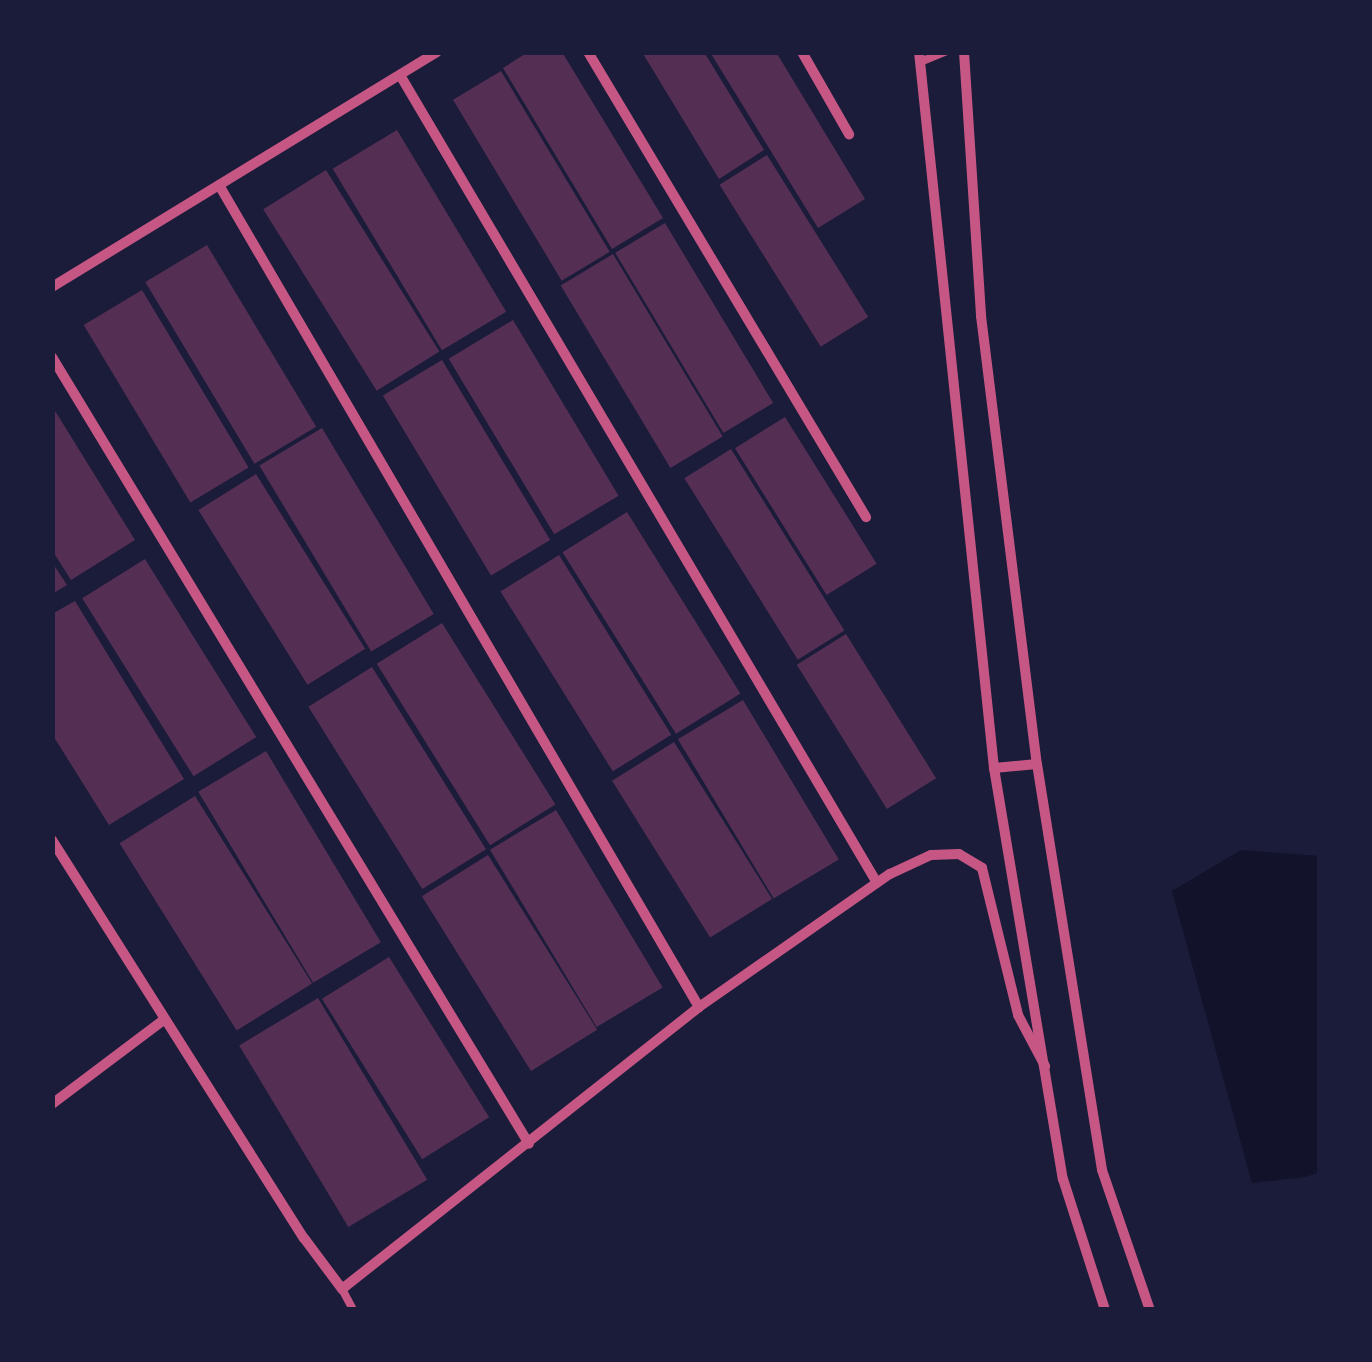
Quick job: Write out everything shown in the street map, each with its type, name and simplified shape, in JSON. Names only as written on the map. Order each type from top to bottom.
[{"type":"street","points":[[52,287],[437,52]]},
{"type":"street","points":[[588,52],[866,516]]},
{"type":"street","points":[[802,52],[849,134]]},
{"type":"street","points":[[964,52],[981,316],[1038,764],[1102,1170],[1150,1310]]},
{"type":"street","points":[[920,57],[994,768],[1064,1179],[1105,1310]]},
{"type":"street","points":[[400,75],[877,882]]},
{"type":"street","points":[[219,186],[699,1007]]},
{"type":"street","points":[[52,357],[529,1144]]},
{"type":"street","points":[[994,768],[1038,764]]},
{"type":"street","points":[[52,840],[304,1238],[342,1289],[699,1007],[877,882],[931,855],[959,854],[982,868],[1018,1015],[1045,1066]]},
{"type":"street","points":[[52,1104],[165,1018]]},
{"type":"lane","points":[[920,57],[945,52]]},
{"type":"lane","points":[[342,1289],[353,1310]]},
{"type":"shaded area","points":[[1241,850],[1319,856],[1320,1172],[1305,1177],[1252,1183],[1172,891]]},
{"type":"building","points":[[528,52],[562,52],[663,218],[612,249],[503,68]]},
{"type":"building","points":[[642,52],[704,52],[764,150],[719,179]]},
{"type":"building","points":[[710,52],[776,52],[865,199],[818,228]]},
{"type":"building","points":[[501,71],[610,252],[562,281],[453,100]]},
{"type":"building","points":[[397,130],[506,312],[442,350],[333,169]]},
{"type":"building","points":[[767,155],[868,317],[821,347],[720,185]]},
{"type":"building","points":[[326,170],[439,351],[377,391],[263,209]]},
{"type":"building","points":[[665,223],[773,403],[723,433],[615,253]]},
{"type":"building","points":[[207,245],[316,427],[254,464],[145,282]]},
{"type":"building","points":[[613,254],[723,437],[670,468],[561,285]]},
{"type":"building","points":[[142,290],[249,467],[190,502],[84,325]]},
{"type":"building","points":[[513,320],[619,496],[554,534],[449,359]]},
{"type":"building","points":[[442,360],[550,540],[491,576],[383,396]]},
{"type":"building","points":[[52,406],[135,540],[71,580],[52,550]]},
{"type":"building","points":[[785,417],[877,564],[827,595],[735,448]]},
{"type":"building","points":[[322,428],[434,614],[371,652],[259,466]]},
{"type":"building","points":[[731,449],[844,630],[798,660],[684,478]]},
{"type":"building","points":[[256,474],[365,649],[307,685],[198,510]]},
{"type":"building","points":[[627,512],[740,693],[676,734],[563,552]]},
{"type":"building","points":[[559,555],[671,735],[613,771],[500,592]]},
{"type":"building","points":[[145,559],[256,737],[194,776],[82,598]]},
{"type":"building","points":[[52,562],[67,585],[52,594]]},
{"type":"building","points":[[75,601],[184,779],[109,825],[52,734],[52,614]]},
{"type":"building","points":[[442,623],[555,804],[490,845],[377,664]]},
{"type":"building","points":[[846,634],[936,778],[887,809],[797,665]]},
{"type":"building","points":[[372,667],[486,849],[422,889],[308,707]]},
{"type":"building","points":[[743,700],[839,859],[774,899],[678,739]]},
{"type":"building","points":[[674,742],[772,899],[710,938],[612,781]]},
{"type":"building","points":[[266,751],[381,942],[313,983],[198,792]]},
{"type":"building","points":[[195,796],[312,983],[237,1031],[120,843]]},
{"type":"building","points":[[556,810],[663,987],[597,1027],[490,850]]},
{"type":"building","points":[[488,855],[597,1030],[531,1071],[422,896]]},
{"type":"building","points":[[389,957],[489,1117],[422,1159],[322,999]]},
{"type":"building","points":[[318,998],[427,1180],[348,1227],[239,1045]]}]
